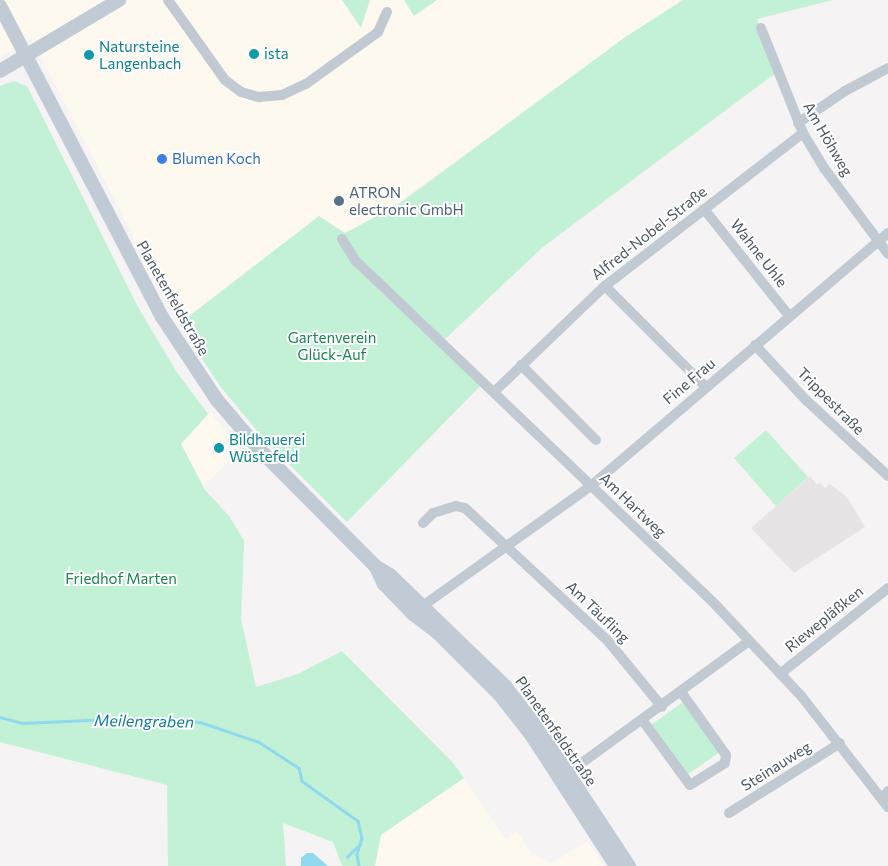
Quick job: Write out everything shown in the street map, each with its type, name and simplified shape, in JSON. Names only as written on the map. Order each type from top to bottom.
[{"type":"street","points":[[0,70],[119,0]]},
{"type":"street","points":[[168,0],[225,80],[241,92],[259,96],[282,95],[306,84],[378,32],[387,12]]},
{"type":"street","name":"Planetenfeldstraße","points":[[0,6],[27,55],[141,279],[192,364],[254,444],[376,566],[390,575],[437,632],[505,701],[532,736],[616,866]]},
{"type":"street","name":"Am Höhweg","points":[[762,28],[803,133],[824,168],[888,254]]},
{"type":"street","points":[[798,123],[845,90],[888,68]]},
{"type":"street","name":"Alfred-Nobel-Straße","points":[[495,391],[605,286],[803,133]]},
{"type":"street","name":"Wahne Uhle","points":[[704,208],[789,316]]},
{"type":"street","name":"Fine Frau","points":[[417,610],[592,485],[705,386],[888,233]]},
{"type":"street","name":"Am Hartweg","points":[[342,239],[356,261],[495,391],[749,641],[840,743],[886,799]]},
{"type":"street","points":[[605,286],[705,386]]},
{"type":"street","name":"Trippestraße","points":[[755,345],[806,400],[888,476]]},
{"type":"street","points":[[521,365],[596,440]]},
{"type":"street","points":[[423,523],[434,513],[460,506],[505,546]]},
{"type":"street","name":"Am Täufling","points":[[505,546],[608,641],[662,707]]},
{"type":"street","name":"Riewepläßken","points":[[780,674],[888,588]]},
{"type":"street","name":"Planetenfeldstraße","points":[[417,610],[511,692],[629,866]]},
{"type":"street","points":[[568,774],[682,693],[749,641]]},
{"type":"street","points":[[643,721],[690,785],[725,763],[726,756],[682,693]]},
{"type":"street","name":"Steinauweg","points":[[729,813],[840,743]]},
{"type":"shaded area","points":[[0,0],[682,0],[622,40],[351,237],[319,216],[179,324],[31,38],[0,57]]},
{"type":"shaded area","points":[[210,412],[241,449],[204,486],[181,444]]},
{"type":"shaded area","points":[[810,476],[817,485],[820,482],[825,488],[830,484],[847,497],[865,527],[794,573],[751,528]]},
{"type":"shaded area","points":[[464,778],[506,839],[517,831],[531,853],[552,863],[587,841],[604,866],[375,866],[381,835]]},
{"type":"green space","points":[[342,0],[370,0],[361,28]]},
{"type":"green space","points":[[404,0],[437,0],[414,16]]},
{"type":"green space","name":"Gartenverein Glück-Auf","points":[[683,0],[833,0],[757,19],[777,72],[543,247],[443,341],[483,383],[347,522],[263,438],[220,386],[179,324],[319,216],[345,233],[396,206],[624,38]]},
{"type":"green space","name":"Friedhof Marten","points":[[14,81],[27,86],[138,307],[176,371],[208,414],[181,444],[205,490],[230,517],[244,541],[241,619],[256,687],[298,674],[342,651],[454,764],[464,778],[381,835],[375,866],[342,866],[333,842],[283,823],[286,866],[168,866],[167,785],[0,742],[0,86]]},
{"type":"green space","points":[[766,430],[808,477],[776,506],[734,458]]},
{"type":"green space","points":[[683,702],[720,752],[687,775],[651,725]]},
{"type":"water","points":[[307,853],[313,853],[328,866],[301,866],[301,858]]},
{"type":"waterway","name":"Meilengraben","points":[[0,717],[23,723],[109,719],[200,722],[259,742],[299,768],[302,781],[358,821],[362,838],[357,854],[359,866]]},
{"type":"waterway","points":[[347,857],[360,844]]},
{"type":"place","name":"ista","points":[[254,54]]},
{"type":"place","name":"Natursteine Langenbach","points":[[89,55]]},
{"type":"place","name":"Blumen Koch","points":[[162,159]]},
{"type":"place","name":"ATRON electronic GmbH","points":[[339,201]]},
{"type":"place","name":"Bildhauerei Wüstefeld","points":[[219,448]]}]
